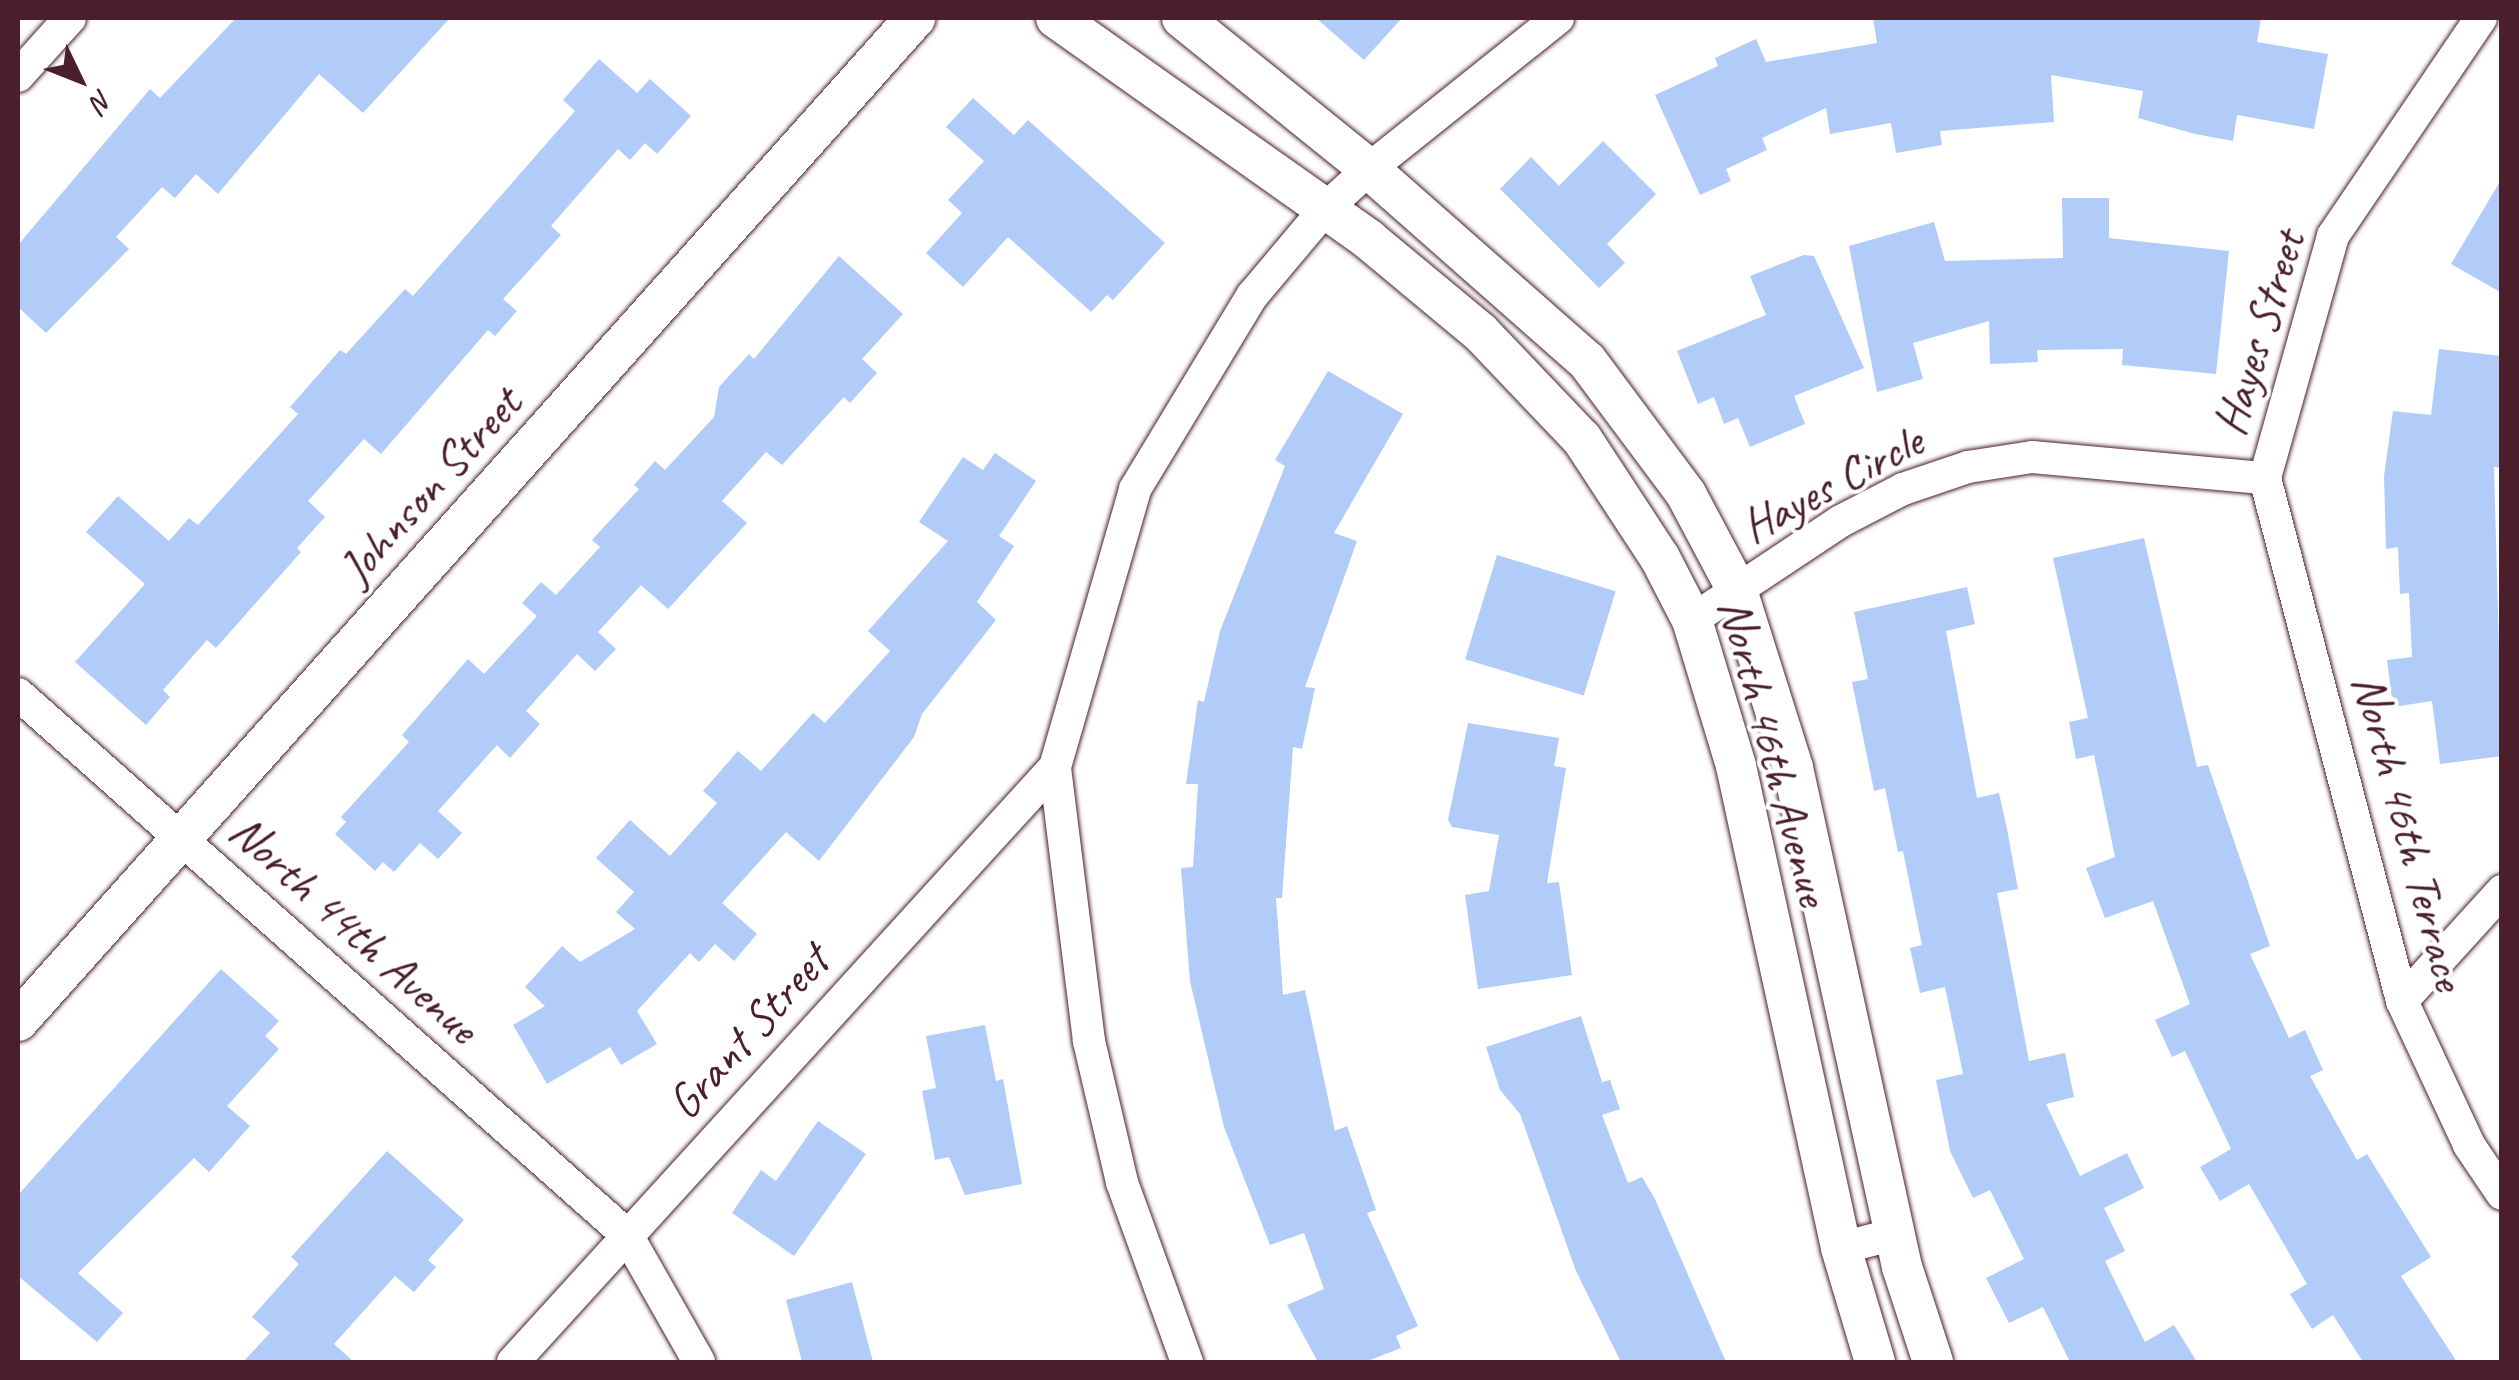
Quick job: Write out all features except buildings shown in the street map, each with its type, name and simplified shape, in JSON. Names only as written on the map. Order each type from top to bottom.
[{"type":"street","points":[[18,76],[70,18]]},
{"type":"street","name":"Johnson Street","points":[[18,1021],[915,18]]},
{"type":"street","name":"North 46th Avenue","points":[[1056,18],[1325,209],[1480,332],[1582,439],[1660,558],[1692,620],[1736,766],[1841,1248],[1875,1362]]},
{"type":"street","name":"North 46th Avenue","points":[[1182,18],[1368,169],[1587,361],[1686,494],[1737,590],[1794,768],[1895,1234],[1933,1362]]},
{"type":"street","points":[[1187,1362],[1122,1182],[1090,1041],[1055,768],[1135,489],[1252,296],[1325,209],[1368,169],[1558,18]]},
{"type":"street","name":"Hayes Street","points":[[2266,478],[2334,236],[2481,18]]},
{"type":"street","name":"Hayes Circle","points":[[1692,620],[1841,521],[1903,490],[1968,467],[2032,457],[2266,478]]},
{"type":"street","name":"North 46th Terrace","points":[[2266,478],[2402,1001],[2469,1144],[2502,1194]]},
{"type":"street","name":"North 44th Avenue","points":[[18,694],[628,1236],[699,1362]]},
{"type":"street","name":"Grant Street","points":[[513,1362],[1055,768]]},
{"type":"street","points":[[2402,1001],[2502,891]]},
{"type":"street","points":[[1841,1248],[1895,1234]]}]
